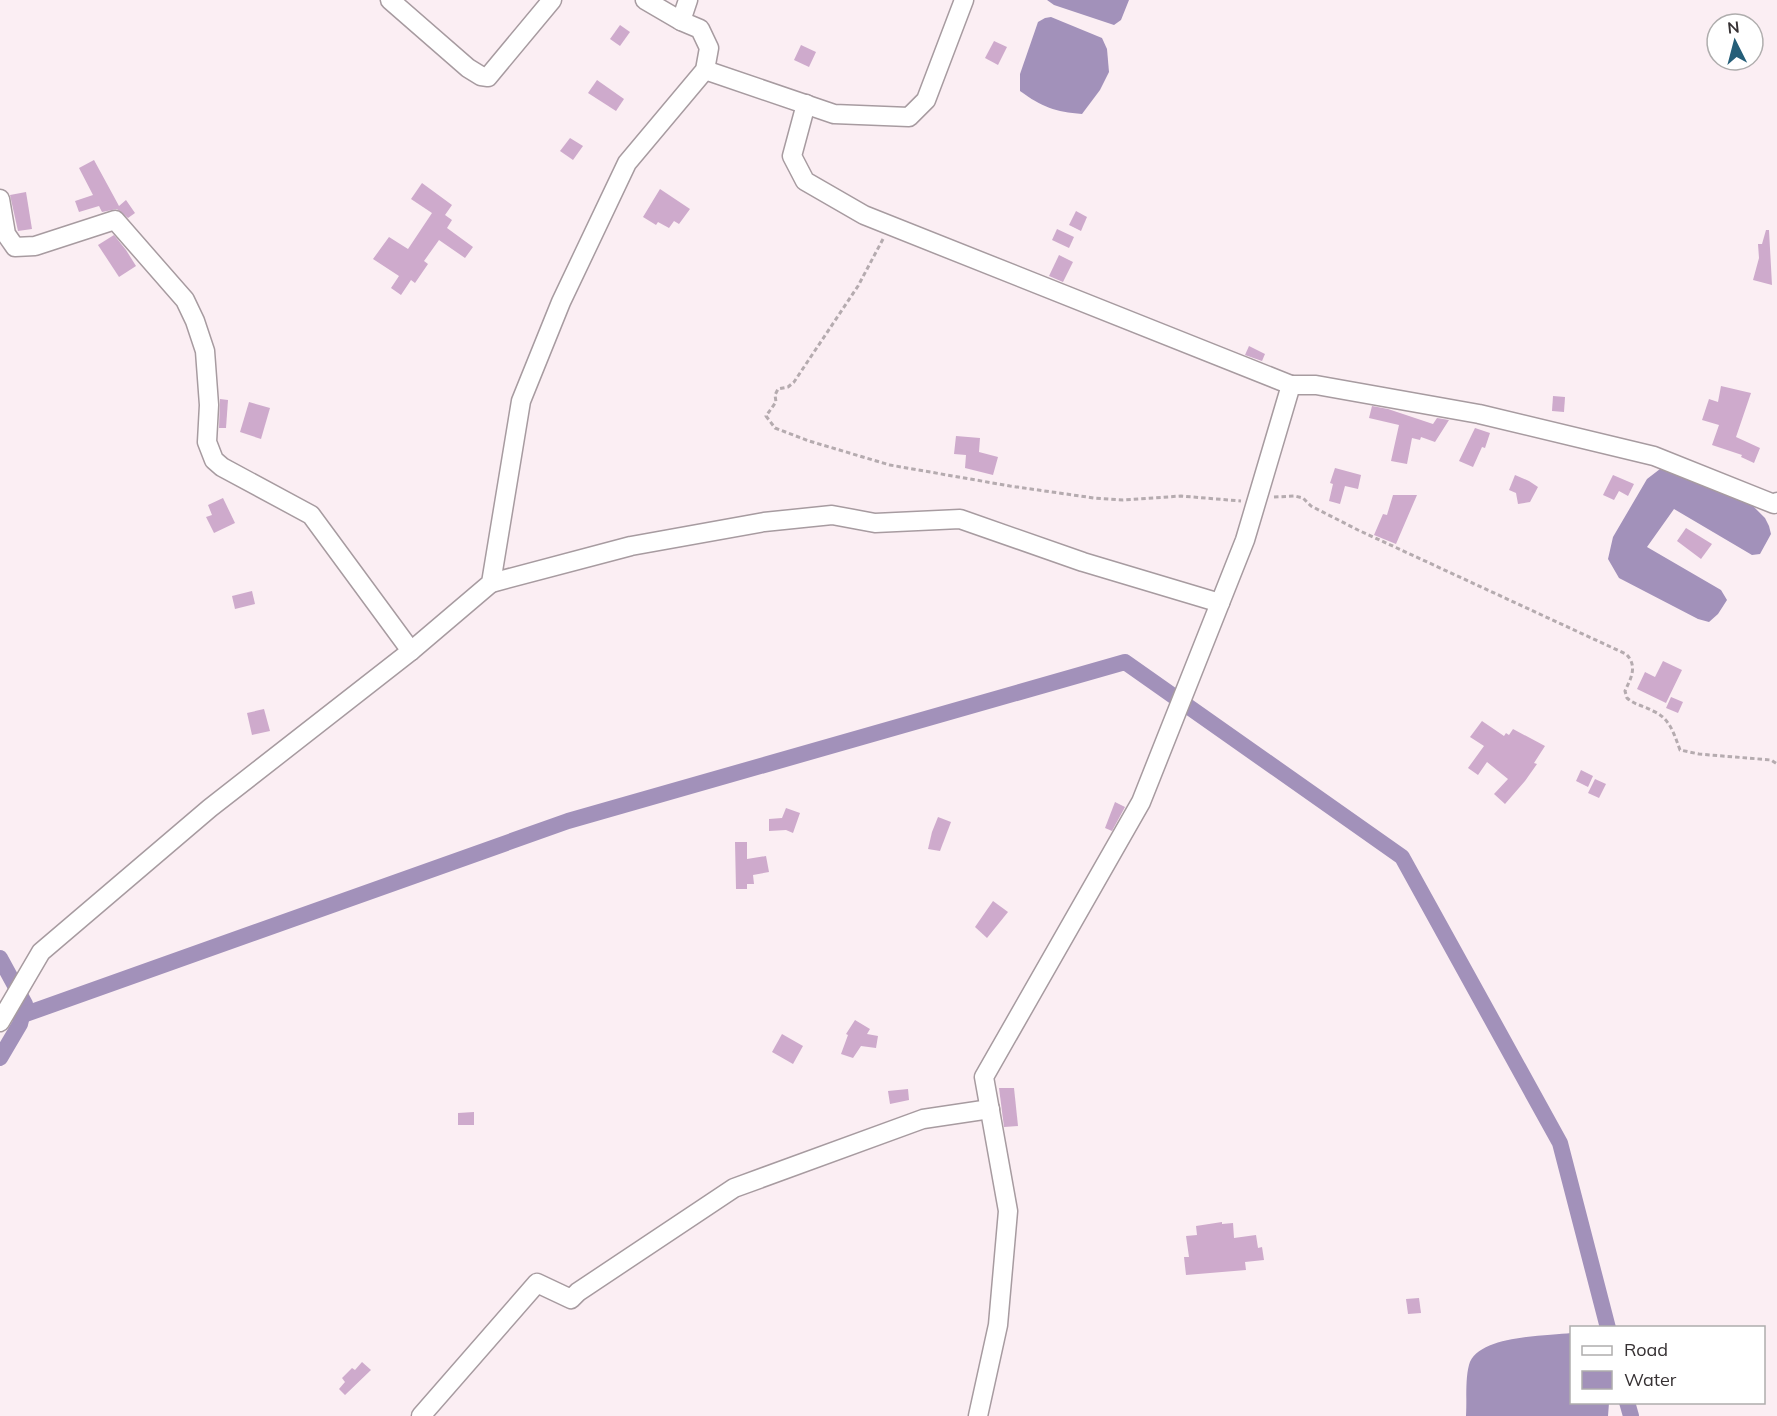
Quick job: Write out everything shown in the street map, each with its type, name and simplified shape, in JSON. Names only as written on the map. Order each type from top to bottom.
[{"type":"street","points":[[390,0],[468,68],[481,76],[488,77],[552,0]]},
{"type":"street","points":[[490,583],[521,401],[561,302],[627,163],[705,70],[709,48],[700,29],[645,0]]},
{"type":"street","points":[[681,21],[688,0]]},
{"type":"street","points":[[705,70],[834,114],[909,117],[926,100],[964,0]]},
{"type":"street","points":[[806,104],[792,156],[805,181],[864,215],[1291,385],[1316,385],[1479,414],[1654,456],[1776,504]]},
{"type":"street","points":[[0,199],[6,234],[15,247],[35,246],[115,220],[185,300],[195,321],[205,351],[209,405],[207,442],[214,459],[222,467],[311,515],[411,651]]},
{"type":"street","points":[[978,1416],[998,1325],[1008,1211],[984,1077],[1141,802],[1245,540],[1291,385]]},
{"type":"street","points":[[0,1022],[41,952],[210,808],[411,651],[490,583],[631,546],[764,522],[832,515],[875,523],[960,519],[1083,562],[1220,603]]},
{"type":"street","points":[[421,1416],[537,1283],[571,1299],[578,1292],[734,1188],[923,1119],[990,1109]]},
{"type":"path","points":[[891,225],[858,286],[794,382],[788,387],[778,389],[775,395],[776,402],[766,417],[775,428],[809,441],[890,465],[1094,498],[1123,500],[1181,495],[1257,503],[1278,496],[1303,498],[1311,506],[1358,530],[1520,606],[1617,648],[1631,659],[1633,666],[1632,676],[1625,691],[1627,698],[1635,704],[1664,716],[1680,750],[1699,754],[1771,760],[1777,764]]},
{"type":"water","points":[[1047,0],[1129,0],[1121,20],[1114,25],[1054,5]]},
{"type":"water","points":[[1051,17],[1102,38],[1107,49],[1109,72],[1100,90],[1082,114],[1049,108],[1020,91],[1020,74],[1038,22]]},
{"type":"water","points":[[1660,469],[1679,471],[1750,503],[1765,518],[1769,526],[1771,534],[1760,554],[1752,555],[1674,509],[1647,547],[1721,590],[1727,600],[1718,614],[1709,622],[1698,619],[1619,578],[1608,559],[1613,537],[1647,479]]},
{"type":"water","points":[[1570,1333],[1570,1404],[1609,1404],[1608,1416],[1466,1416],[1468,1371],[1475,1355],[1498,1342]]},
{"type":"building","points":[[620,25],[630,32],[620,46],[610,39]]},
{"type":"building","points":[[994,41],[1007,47],[998,65],[985,58]]},
{"type":"building","points":[[801,45],[816,52],[809,67],[794,60]]},
{"type":"building","points":[[597,80],[624,99],[616,111],[588,93]]},
{"type":"building","points":[[570,138],[583,146],[573,160],[560,151]]},
{"type":"building","points":[[94,160],[119,206],[126,200],[135,213],[128,218],[117,209],[102,212],[99,206],[79,212],[75,201],[93,195],[79,168]]},
{"type":"building","points":[[422,183],[452,205],[445,215],[452,220],[447,228],[473,247],[465,258],[439,240],[424,261],[428,264],[415,283],[411,280],[401,295],[391,288],[399,276],[373,259],[389,237],[408,249],[432,213],[411,199]]},
{"type":"building","points":[[660,189],[690,209],[679,224],[674,221],[669,228],[658,222],[656,225],[643,217]]},
{"type":"building","points":[[26,192],[32,229],[18,231],[10,195]]},
{"type":"building","points":[[1076,211],[1087,217],[1081,231],[1069,225]]},
{"type":"building","points":[[1057,229],[1074,237],[1069,248],[1052,240]]},
{"type":"building","points":[[1766,230],[1769,230],[1772,285],[1753,280],[1759,258],[1758,244],[1762,244]]},
{"type":"building","points":[[114,235],[136,266],[119,277],[98,245]]},
{"type":"building","points":[[1059,255],[1073,262],[1063,282],[1049,276]]},
{"type":"building","points":[[1249,346],[1265,354],[1262,361],[1245,355]]},
{"type":"building","points":[[1721,386],[1751,393],[1736,437],[1760,448],[1754,463],[1741,457],[1742,455],[1712,445],[1719,425],[1702,420],[1709,399],[1718,402]]},
{"type":"building","points":[[1553,396],[1565,397],[1564,412],[1552,411]]},
{"type":"building","points":[[220,399],[228,400],[226,428],[219,428]]},
{"type":"building","points":[[249,402],[270,408],[261,439],[240,432]]},
{"type":"building","points":[[1372,406],[1433,424],[1437,418],[1449,420],[1435,442],[1421,437],[1420,440],[1412,438],[1407,464],[1391,461],[1399,425],[1369,418]]},
{"type":"building","points":[[1475,428],[1490,433],[1485,448],[1482,447],[1473,467],[1459,461]]},
{"type":"building","points":[[956,436],[980,438],[979,452],[998,457],[993,475],[965,468],[966,455],[954,454]]},
{"type":"building","points":[[1335,468],[1361,475],[1358,489],[1345,486],[1340,504],[1329,501],[1333,484],[1330,483]]},
{"type":"building","points":[[1515,475],[1538,487],[1530,502],[1518,504],[1516,493],[1509,490]]},
{"type":"building","points":[[1613,475],[1634,484],[1628,496],[1619,491],[1614,500],[1603,495]]},
{"type":"building","points":[[1393,495],[1417,495],[1396,544],[1374,535],[1383,514],[1387,515]]},
{"type":"building","points":[[223,498],[235,523],[214,533],[206,517],[212,515],[208,505]]},
{"type":"building","points":[[1686,528],[1712,544],[1701,559],[1677,541]]},
{"type":"building","points":[[252,591],[255,604],[235,609],[232,596]]},
{"type":"building","points":[[1663,661],[1682,670],[1666,703],[1637,689],[1645,672],[1655,677]]},
{"type":"building","points":[[1671,697],[1683,702],[1678,713],[1666,708]]},
{"type":"building","points":[[264,709],[270,731],[252,735],[247,713]]},
{"type":"building","points":[[1482,721],[1504,736],[1506,733],[1509,735],[1513,729],[1545,746],[1534,763],[1537,764],[1505,804],[1494,794],[1508,779],[1487,762],[1478,775],[1468,768],[1484,746],[1470,737]]},
{"type":"building","points":[[1581,770],[1593,776],[1588,787],[1576,781]]},
{"type":"building","points":[[1595,779],[1606,784],[1599,798],[1588,793]]},
{"type":"building","points":[[1115,802],[1125,807],[1112,831],[1105,828]]},
{"type":"building","points":[[786,808],[800,813],[793,833],[786,830],[769,831],[769,819],[782,818]]},
{"type":"building","points":[[938,817],[951,822],[940,851],[928,849]]},
{"type":"building","points":[[735,842],[747,842],[747,859],[766,856],[769,872],[753,875],[754,884],[747,884],[747,889],[736,889]]},
{"type":"building","points":[[993,901],[1008,912],[987,938],[975,927]]},
{"type":"building","points":[[855,1020],[870,1029],[867,1034],[878,1036],[876,1048],[861,1046],[853,1058],[841,1054],[848,1035],[846,1034]]},
{"type":"building","points":[[782,1034],[803,1046],[793,1064],[772,1052]]},
{"type":"building","points":[[999,1088],[1014,1088],[1018,1126],[1004,1127]]},
{"type":"building","points":[[908,1089],[909,1100],[890,1104],[888,1091]]},
{"type":"building","points":[[474,1112],[474,1125],[458,1125],[458,1113]]},
{"type":"building","points":[[1222,1222],[1222,1224],[1233,1223],[1234,1238],[1256,1235],[1258,1248],[1262,1247],[1264,1260],[1245,1262],[1246,1270],[1186,1275],[1184,1257],[1189,1257],[1186,1236],[1197,1235],[1196,1226]]},
{"type":"building","points":[[1419,1298],[1421,1313],[1408,1314],[1406,1299]]},
{"type":"building","points":[[362,1362],[371,1370],[345,1395],[339,1389],[345,1382],[342,1378],[352,1368],[355,1370]]},
{"type":"waterway","points":[[23,1015],[568,821],[1125,662],[1402,857],[1560,1143],[1607,1326]]},
{"type":"waterway","points":[[0,958],[25,1004],[20,1024],[0,1058]]},
{"type":"waterway","points":[[1628,1404],[1631,1416]]}]
